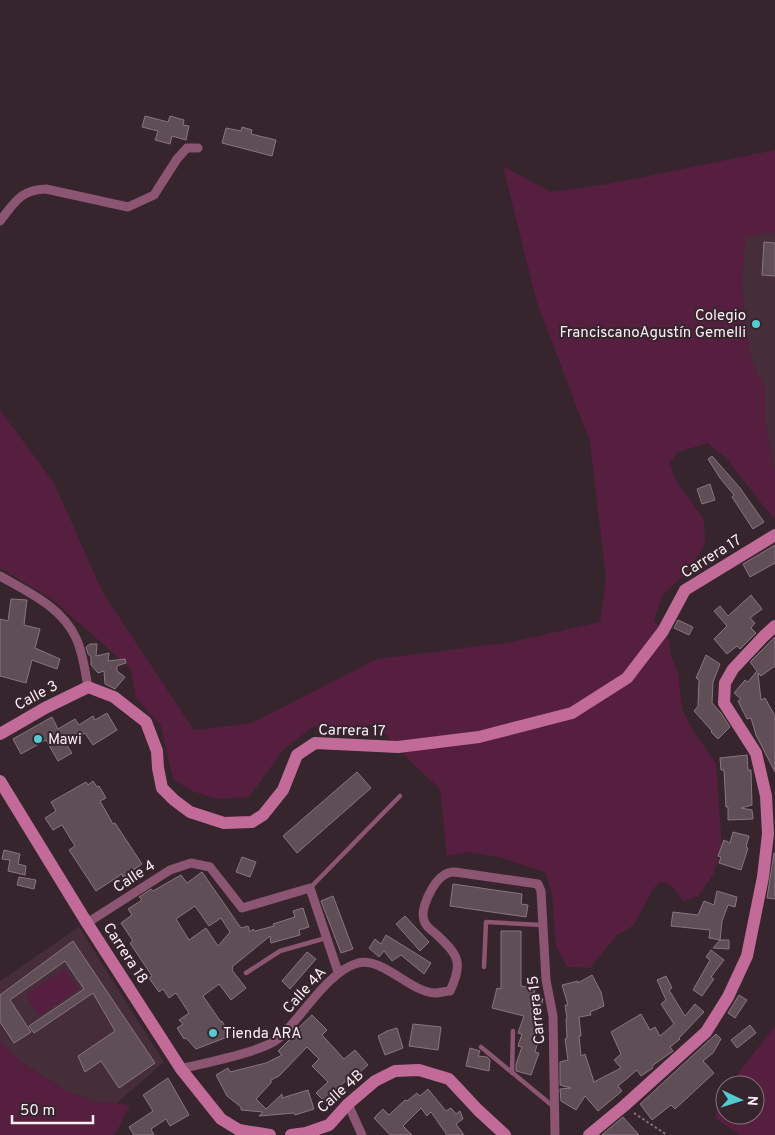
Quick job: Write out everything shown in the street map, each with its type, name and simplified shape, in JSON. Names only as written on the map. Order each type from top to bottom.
[{"type":"street","points":[[0,221],[15,201],[24,194],[35,190],[46,189],[128,206],[154,195],[177,159],[187,148],[198,148]]},
{"type":"street","name":"Carrera 17","points":[[88,687],[114,698],[146,722],[157,750],[162,788],[174,800],[190,812],[224,823],[252,822],[263,815],[282,790],[297,755],[315,742],[398,747],[479,737],[572,713],[627,678],[663,631],[685,590],[775,535]]},
{"type":"street","points":[[0,576],[51,607],[70,626],[77,639],[84,662],[88,687]]},
{"type":"street","points":[[589,1135],[706,1032],[728,996],[747,956],[764,877],[768,834],[766,796],[756,753],[724,703],[725,683],[733,669],[775,626]]},
{"type":"street","name":"Calle 3","points":[[0,734],[45,708],[88,687]]},
{"type":"street","name":"Carrera 18","points":[[0,781],[87,923],[181,1069],[221,1119],[239,1130],[270,1135]]},
{"type":"street","name":"Calle 4","points":[[87,923],[170,870],[191,864],[210,867],[242,908],[310,888]]},
{"type":"street","name":"Carrera 15","points":[[338,972],[358,963],[368,963],[379,966],[433,993],[450,991],[457,976],[457,960],[452,951],[425,924],[422,915],[424,906],[435,883],[445,874],[455,872],[538,884],[541,891],[546,980],[553,1016],[555,1135]]},
{"type":"street","points":[[310,888],[338,972]]},
{"type":"street","name":"Calle 4A","points":[[181,1069],[264,1047],[278,1039],[338,972]]},
{"type":"street","name":"Calle 4B","points":[[292,1135],[329,1126],[348,1104],[375,1081],[395,1071],[419,1070],[449,1079],[505,1135]]},
{"type":"street","points":[[348,1104],[362,1135]]},
{"type":"lane","points":[[310,888],[400,796]]},
{"type":"lane","points":[[484,967],[486,922],[542,925]]},
{"type":"lane","points":[[246,973],[280,951],[326,938]]},
{"type":"lane","points":[[512,1073],[513,1031]]},
{"type":"lane","points":[[482,1047],[555,1108]]},
{"type":"path","points":[[624,1106],[667,1135]]},
{"type":"shaded area","name":"Colegio FranciscanoAgustín Gemelli","points":[[775,150],[775,471],[766,425],[747,366],[737,205]]},
{"type":"shaded area","points":[[775,150],[775,233],[763,233],[746,238],[742,277],[744,317],[752,361],[766,388],[766,424],[775,471],[775,518],[773,518],[727,459],[708,443],[678,452],[670,462],[675,479],[704,520],[705,544],[689,570],[662,596],[654,620],[669,640],[670,653],[678,672],[682,709],[693,731],[716,763],[722,849],[712,877],[698,896],[683,901],[673,887],[661,881],[653,889],[634,925],[616,936],[590,968],[567,967],[556,946],[552,894],[545,872],[502,858],[471,852],[447,856],[440,789],[410,761],[377,725],[313,727],[284,749],[249,797],[218,799],[192,791],[173,779],[161,726],[136,698],[131,669],[53,600],[0,568],[0,410],[54,483],[103,593],[194,730],[252,723],[377,659],[511,642],[600,622],[606,579],[590,442],[536,300],[503,166],[551,192],[608,184]]},
{"type":"shaded area","points":[[79,927],[164,1062],[116,1104],[95,1102],[66,1091],[20,1061],[0,1041],[0,981]]},
{"type":"shaded area","points":[[64,968],[79,989],[39,1016],[25,995]]},
{"type":"shaded area","points":[[775,1026],[775,1135],[740,1135],[725,1125],[765,1125],[765,1075],[737,1075]]},
{"type":"shaded area","points":[[0,1041],[20,1061],[66,1091],[95,1102],[130,1105],[116,1133],[113,1135],[0,1135]]},
{"type":"building","points":[[145,116],[168,122],[170,116],[184,120],[183,125],[189,126],[186,140],[172,136],[170,144],[155,140],[158,131],[142,127]]},
{"type":"building","points":[[242,127],[252,130],[251,134],[276,140],[272,156],[222,143],[226,128],[241,131]]},
{"type":"building","points":[[764,242],[775,243],[775,276],[762,275]]},
{"type":"building","points":[[712,456],[740,488],[764,522],[753,529],[732,497],[734,495],[708,459]]},
{"type":"building","points":[[710,484],[715,500],[702,504],[697,489]]},
{"type":"building","points":[[775,545],[775,563],[750,577],[743,564]]},
{"type":"building","points":[[751,595],[762,609],[750,618],[755,623],[751,628],[756,633],[740,649],[737,646],[727,654],[714,639],[727,626],[714,611],[720,606],[728,616]]},
{"type":"building","points":[[11,599],[27,600],[24,625],[40,629],[35,648],[60,659],[57,669],[32,660],[26,683],[0,676],[0,619],[8,621]]},
{"type":"building","points":[[678,620],[693,627],[689,635],[674,628]]},
{"type":"building","points":[[775,637],[775,666],[761,676],[758,673],[761,700],[765,698],[775,716],[775,772],[756,735],[751,718],[747,719],[738,701],[741,699],[734,693],[745,680],[748,682],[757,671],[750,662]]},
{"type":"building","points":[[90,644],[97,644],[96,656],[109,653],[108,661],[125,659],[126,663],[117,666],[117,671],[125,677],[115,689],[105,684],[104,671],[98,673],[91,665],[91,657],[86,647]]},
{"type":"building","points":[[706,655],[720,664],[713,682],[712,703],[730,727],[718,739],[694,711],[698,706],[699,680],[696,678]]},
{"type":"building","points":[[107,713],[117,730],[93,745],[85,733],[66,744],[72,753],[58,761],[46,740],[21,754],[13,739],[52,717],[58,729],[75,719],[79,725],[93,716],[95,720]]},
{"type":"building","points":[[747,755],[748,770],[751,770],[752,805],[741,808],[752,810],[753,819],[728,820],[724,770],[721,770],[720,758]]},
{"type":"building","points":[[357,772],[371,788],[297,853],[283,836]]},
{"type":"building","points":[[93,781],[97,787],[99,786],[106,798],[100,801],[113,824],[115,823],[142,864],[123,877],[122,874],[96,891],[69,850],[75,846],[62,825],[53,830],[45,818],[56,811],[51,802],[86,782],[88,785]]},
{"type":"building","points":[[733,832],[749,836],[746,847],[748,848],[741,870],[719,863],[721,857],[718,856],[724,840],[730,843]]},
{"type":"building","points":[[4,850],[20,854],[18,864],[26,866],[25,875],[8,871],[10,860],[2,859]]},
{"type":"building","points":[[775,853],[775,899],[767,898]]},
{"type":"building","points":[[242,857],[256,862],[250,877],[236,872]]},
{"type":"building","points":[[202,872],[241,928],[248,926],[250,932],[253,929],[255,931],[274,926],[273,924],[295,917],[293,911],[303,908],[309,927],[299,930],[300,935],[271,943],[270,936],[232,967],[232,970],[246,988],[231,1000],[219,984],[203,996],[222,1021],[230,1036],[196,1049],[186,1038],[184,1039],[177,1028],[183,1024],[179,1020],[189,1013],[176,993],[169,998],[163,989],[159,992],[149,978],[152,976],[130,943],[133,941],[121,923],[132,915],[128,909],[142,900],[139,897],[151,889],[153,891],[181,875],[187,883]],"holes":[[[195,906],[209,926],[221,918],[230,932],[218,946],[206,928],[189,940],[176,919]]]},
{"type":"building","points":[[19,877],[36,880],[34,889],[17,885]]},
{"type":"building","points":[[453,884],[522,894],[521,904],[528,905],[526,917],[450,906]]},
{"type":"building","points":[[717,891],[737,897],[735,907],[728,905],[722,921],[720,940],[709,938],[710,930],[671,926],[673,912],[698,915],[704,901],[714,905]]},
{"type":"building","points":[[333,896],[353,949],[341,953],[321,901]]},
{"type":"building","points":[[405,916],[429,942],[420,951],[396,924]]},
{"type":"building","points":[[501,931],[521,931],[521,986],[535,989],[533,997],[543,999],[534,1040],[538,1042],[535,1052],[539,1053],[531,1075],[516,1071],[516,1064],[522,1047],[518,1046],[522,1034],[518,1033],[524,1016],[492,1008],[497,988],[501,989]]},
{"type":"building","points":[[386,935],[431,963],[424,974],[401,955],[392,961],[384,951],[379,957],[369,948],[375,939],[381,944]]},
{"type":"building","points":[[720,940],[729,940],[729,949],[713,948]]},
{"type":"building","points":[[73,941],[155,1063],[119,1088],[101,1061],[85,1072],[78,1056],[115,1031],[93,993],[34,1033],[29,1026],[84,989],[65,961],[10,1000],[31,1032],[14,1043],[0,1022],[0,995]]},
{"type":"building","points":[[711,950],[724,960],[711,977],[714,979],[702,996],[693,990],[710,960],[706,957]]},
{"type":"building","points":[[307,952],[316,959],[290,989],[282,981]]},
{"type":"building","points":[[592,975],[601,992],[604,1006],[590,1012],[591,1015],[579,1017],[581,1036],[579,1036],[581,1056],[585,1054],[594,1082],[621,1068],[614,1060],[621,1054],[611,1032],[641,1014],[650,1030],[655,1027],[660,1036],[674,1024],[661,1004],[666,1000],[657,980],[666,976],[672,988],[669,990],[685,1016],[695,1004],[704,1012],[680,1039],[670,1047],[673,1051],[641,1076],[637,1070],[618,1086],[622,1091],[598,1111],[585,1096],[576,1110],[561,1101],[560,1089],[571,1088],[560,1085],[560,1062],[568,1060],[565,1039],[567,1038],[567,1019],[565,1005],[568,1005],[562,985],[578,981],[578,983]]},
{"type":"building","points":[[739,995],[747,1000],[735,1018],[728,1013]]},
{"type":"building","points":[[312,1015],[327,1030],[322,1035],[344,1059],[355,1050],[368,1065],[359,1073],[357,1071],[330,1095],[332,1097],[326,1103],[316,1093],[328,1082],[312,1066],[319,1059],[307,1047],[279,1076],[271,1080],[271,1083],[256,1099],[266,1109],[282,1094],[282,1098],[308,1090],[314,1109],[295,1115],[294,1113],[259,1116],[263,1112],[241,1110],[241,1107],[227,1096],[216,1075],[228,1068],[230,1072],[266,1063],[282,1055],[278,1051]]},
{"type":"building","points":[[413,1024],[441,1027],[438,1050],[409,1046]]},
{"type":"building","points":[[750,1025],[756,1033],[737,1048],[731,1040]]},
{"type":"building","points":[[397,1028],[403,1048],[385,1055],[378,1036]]},
{"type":"building","points":[[716,1034],[721,1039],[713,1053],[703,1061],[714,1073],[675,1109],[671,1105],[652,1120],[640,1104]]},
{"type":"building","points":[[470,1048],[480,1051],[478,1056],[487,1057],[490,1060],[489,1071],[466,1066]]},
{"type":"building","points":[[168,1078],[189,1115],[170,1126],[166,1119],[151,1129],[154,1135],[134,1135],[129,1127],[153,1111],[143,1095]]},
{"type":"building","points":[[428,1089],[446,1111],[451,1108],[456,1114],[460,1111],[463,1119],[456,1124],[464,1135],[447,1135],[431,1112],[427,1116],[421,1108],[403,1126],[412,1135],[390,1135],[374,1118],[383,1109],[389,1115],[405,1100],[407,1101],[417,1093],[420,1096]]},
{"type":"building","points":[[623,1117],[639,1135],[602,1135],[604,1133]]},
{"type":"place","name":"Colegio FranciscanoAgustín Gemelli","points":[[756,324]]},
{"type":"place","name":"Mawi","points":[[38,739]]},
{"type":"place","name":"Tienda ARA","points":[[213,1033]]}]
